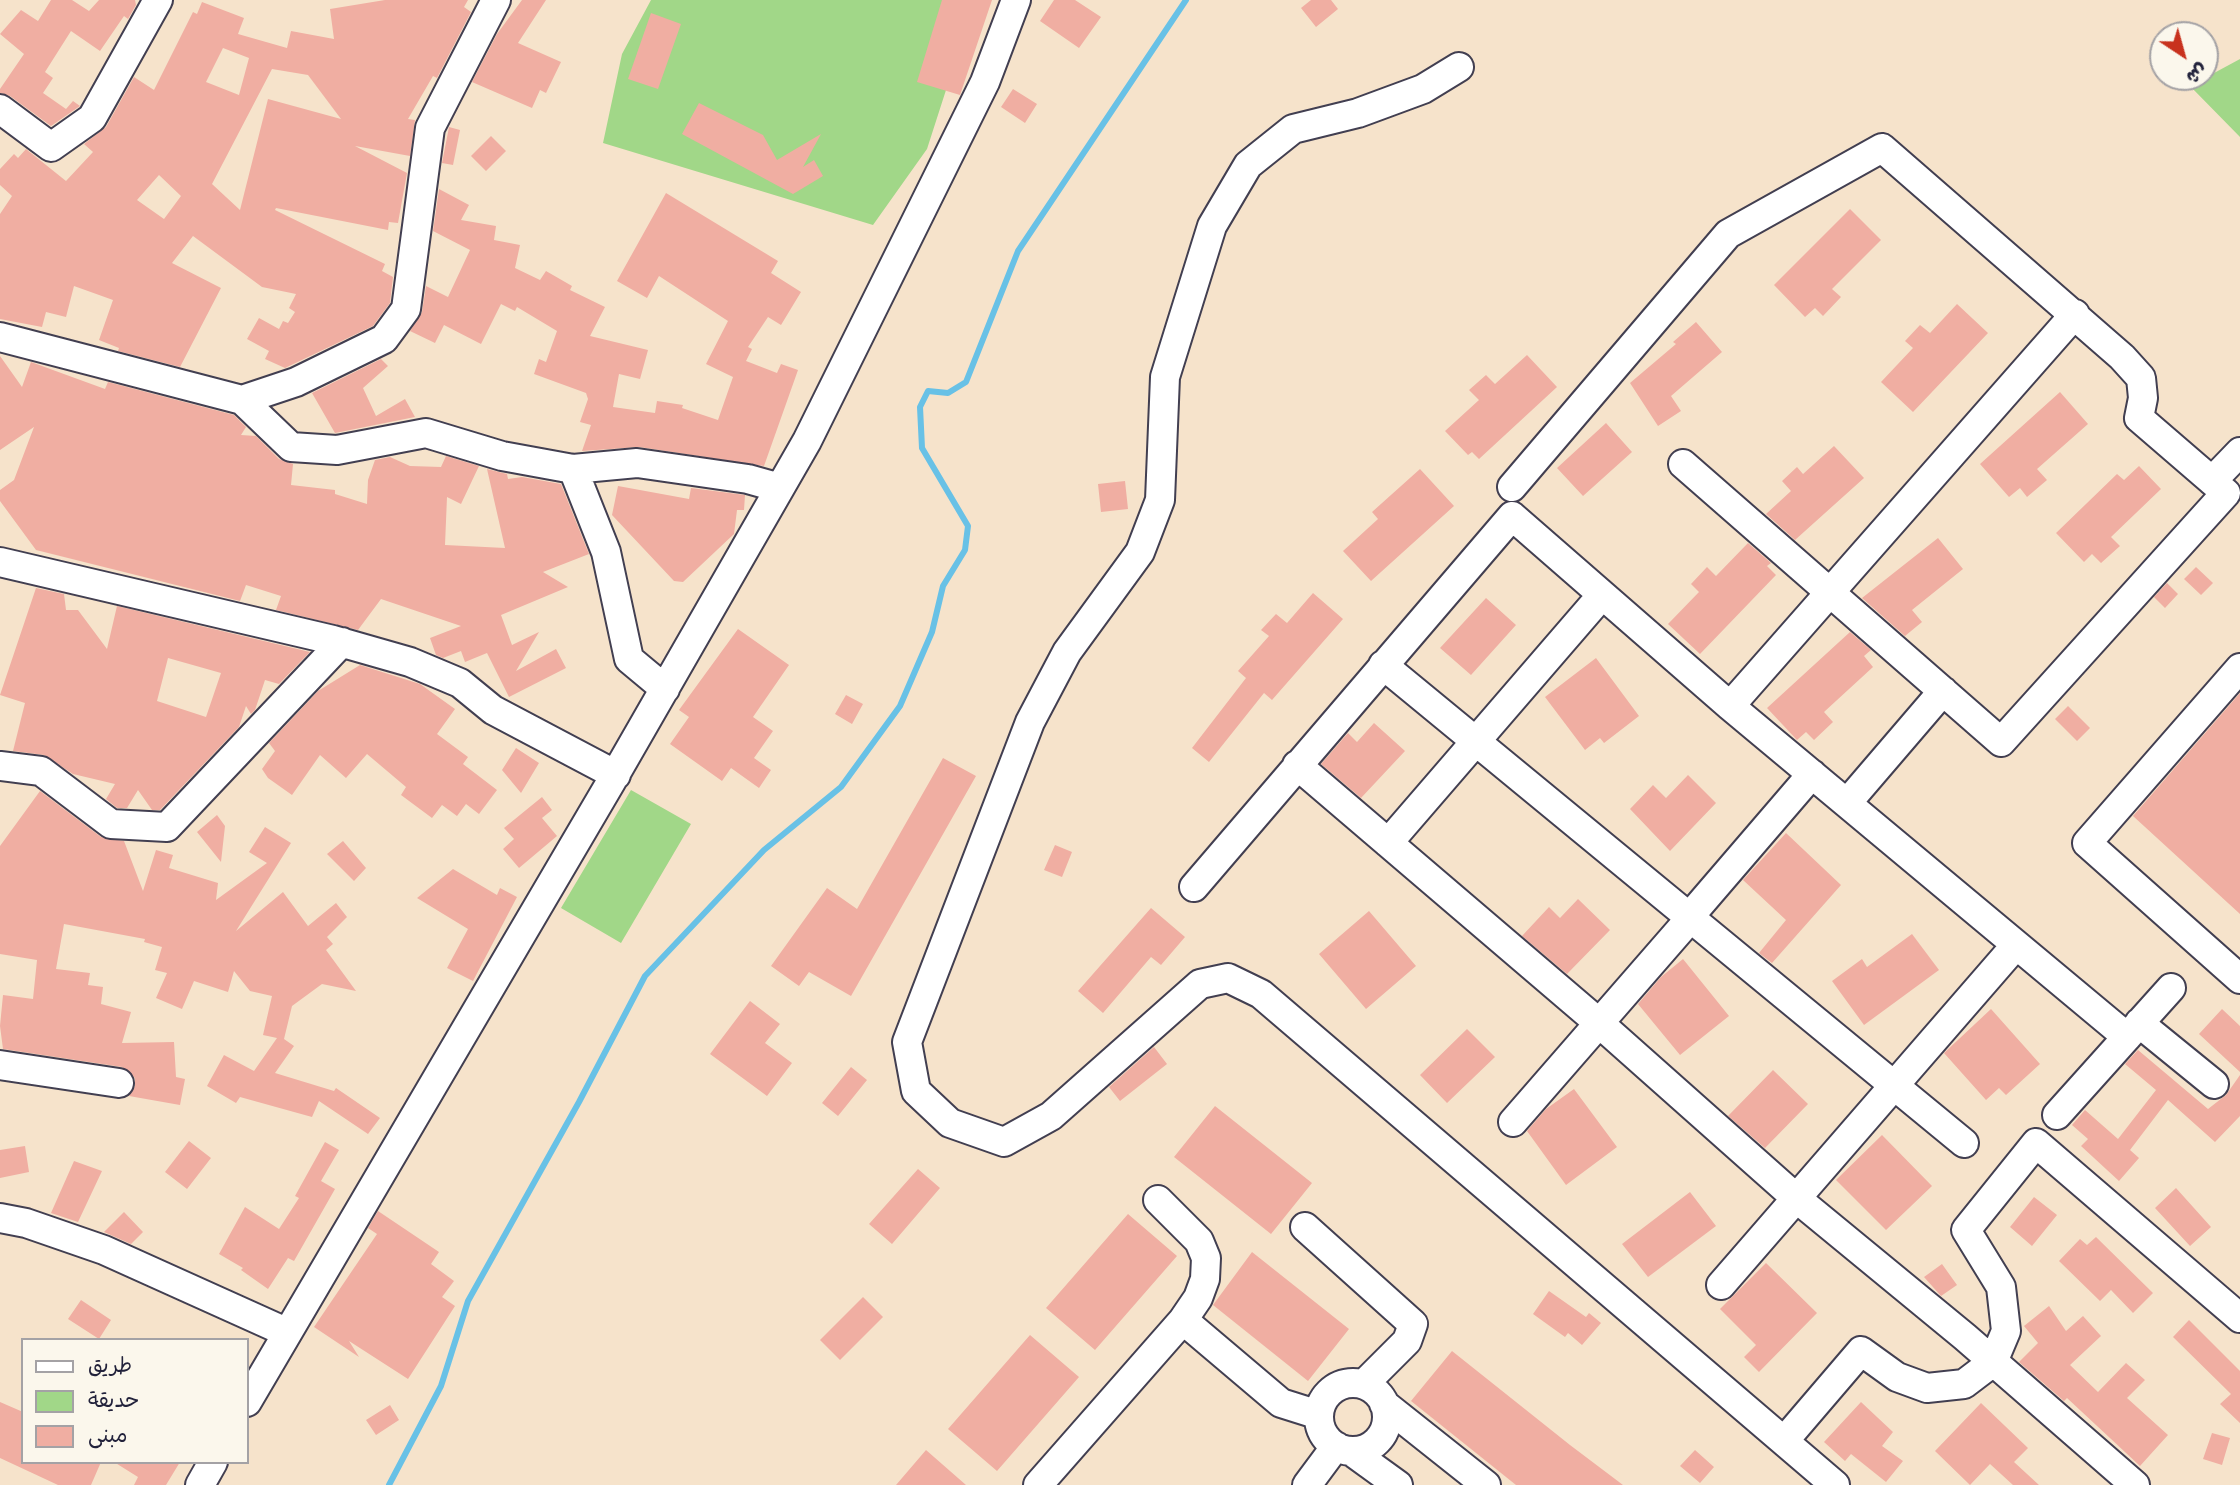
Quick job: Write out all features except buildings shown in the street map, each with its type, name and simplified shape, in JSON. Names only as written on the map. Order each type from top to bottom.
[{"type":"street","points":[[0,109],[51,147],[92,118],[158,0]]},
{"type":"street","points":[[242,400],[296,382],[384,339],[406,309],[430,128],[496,0]]},
{"type":"street","points":[[248,1400],[616,775],[807,441],[985,82],[1016,0]]},
{"type":"street","points":[[1459,67],[1423,89],[1357,113],[1293,129],[1248,165],[1212,226],[1166,377],[1160,500],[1140,552],[1067,652],[1030,722],[907,1042],[916,1091],[950,1123],[1004,1142],[1051,1116],[1200,984],[1228,978],[1261,994],[1835,1485]]},
{"type":"street","points":[[1512,487],[1728,234],[1882,148],[2075,314],[2141,378],[2143,398],[2139,418],[2226,493],[2001,742],[1683,464]]},
{"type":"street","points":[[1730,706],[2075,314]]},
{"type":"street","points":[[0,337],[242,400],[291,447],[337,450],[426,433],[502,456],[573,469],[637,463],[748,479],[780,488]]},
{"type":"street","points":[[2212,481],[2240,452]]},
{"type":"street","points":[[573,469],[606,552],[629,659],[665,689]]},
{"type":"street","points":[[1194,887],[1512,516],[1730,706],[2016,945],[2133,1030],[2214,1084]]},
{"type":"street","points":[[0,562],[342,642],[410,662],[460,683],[493,710],[616,775]]},
{"type":"street","points":[[1388,843],[1602,595]]},
{"type":"street","points":[[0,766],[41,771],[111,824],[167,827],[342,642]]},
{"type":"street","points":[[1384,665],[1685,923],[1894,1085],[1964,1143]]},
{"type":"street","points":[[2240,668],[2087,843],[2240,979]]},
{"type":"street","points":[[1847,803],[1943,691]]},
{"type":"street","points":[[1297,765],[1599,1023],[1796,1198],[1993,1362],[2135,1485]]},
{"type":"street","points":[[1513,1122],[1812,774]]},
{"type":"street","points":[[1721,1285],[2016,945]]},
{"type":"street","points":[[2057,1115],[2171,988]]},
{"type":"street","points":[[0,1065],[120,1083]]},
{"type":"street","points":[[1784,1441],[1861,1351],[1897,1377],[1927,1388],[1964,1384],[1993,1362],[2006,1331],[2001,1287],[1966,1230],[2036,1143],[2240,1318]]},
{"type":"street","points":[[1038,1485],[1183,1320],[1198,1298],[1205,1279],[1206,1258],[1199,1241],[1158,1200]]},
{"type":"street","points":[[0,1218],[26,1223],[104,1250],[286,1332]]},
{"type":"street","points":[[1306,1227],[1413,1324],[1407,1341],[1374,1394]]},
{"type":"street","points":[[1183,1320],[1281,1403],[1319,1415]]},
{"type":"street","points":[[1398,1485],[1324,1436],[1319,1415],[1328,1395],[1336,1389],[1351,1383],[1374,1394],[1486,1485]]},
{"type":"street","points":[[1307,1485],[1344,1449],[1362,1450],[1380,1437],[1387,1416],[1374,1394]]},
{"type":"street","points":[[200,1485],[212,1464]]},
{"type":"green space","points":[[651,0],[975,0],[927,149],[873,225],[603,143],[622,54]]},
{"type":"green space","points":[[2240,59],[2240,137],[2195,91],[2219,91],[2219,70]]},
{"type":"green space","points":[[631,790],[691,824],[621,943],[561,908]]},
{"type":"waterway","points":[[389,1485],[441,1386],[468,1301],[579,1102],[645,976],[764,850],[841,787],[900,706],[932,632],[943,586],[965,550],[968,526],[922,448],[920,407],[928,391],[948,393],[966,382],[1018,251],[1186,0]]}]
